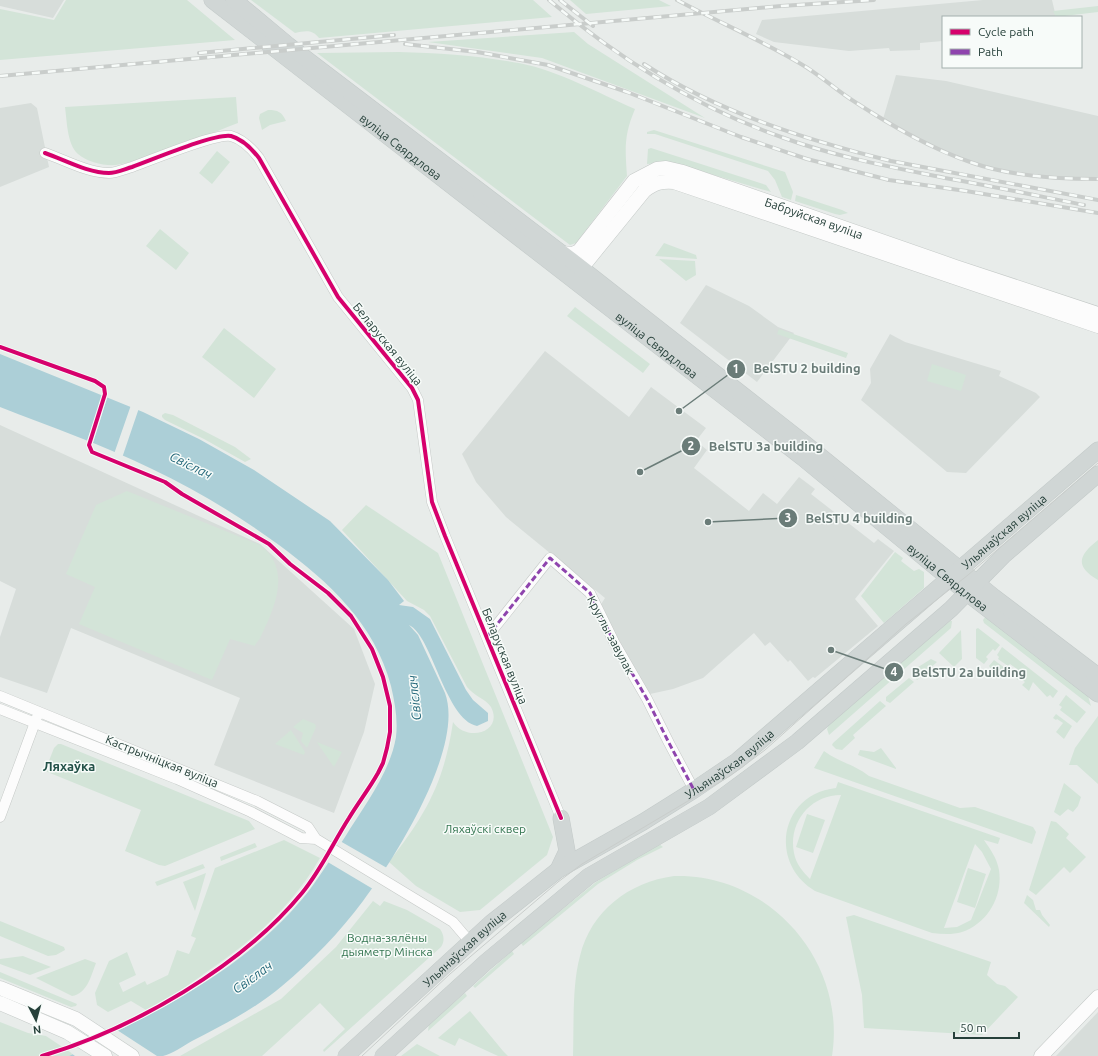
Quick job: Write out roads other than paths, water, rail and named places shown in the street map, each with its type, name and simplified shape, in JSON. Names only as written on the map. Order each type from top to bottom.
[{"type":"main road","name":"вуліца Свярдлова","points":[[212,0],[804,443],[955,575],[1098,676]]},
{"type":"main road","name":"вуліца Свярдлова","points":[[234,0],[288,45],[561,253],[577,274]]},
{"type":"main road","name":"Бабруйская вуліца","points":[[561,253],[573,254],[579,251],[634,181],[651,171],[666,168],[683,172],[1098,314]]},
{"type":"main road","name":"Бабруйская вуліца","points":[[577,274],[644,191],[651,185],[661,181],[674,182],[1098,326]]},
{"type":"main road","name":"Ульянаўская вуліца","points":[[346,1056],[470,942],[558,870],[694,790],[737,761],[817,694],[1098,450]]},
{"type":"main road","name":"Ульянаўская вуліца","points":[[383,1056],[486,962],[589,876],[709,807],[797,742],[832,710],[951,609],[1004,555],[1098,474]]},
{"type":"main road","name":"вуліца Свярдлова","points":[[972,588],[1098,694]]},
{"type":"main road","points":[[817,694],[832,710]]},
{"type":"main road","points":[[694,790],[709,807]]},
{"type":"main road","points":[[561,818],[576,842],[586,847],[596,848]]},
{"type":"main road","points":[[558,870],[567,851],[561,818]]},
{"type":"main road","points":[[470,942],[486,962]]},
{"type":"main road","points":[[427,980],[446,999]]},
{"type":"main road","points":[[0,988],[76,1019],[92,1028],[132,1056]]},
{"type":"main road","points":[[1042,1056],[1098,997]]},
{"type":"main road","points":[[0,1002],[10,1000],[69,1026],[72,1025],[76,1019]]},
{"type":"main road","points":[[0,1002],[76,1036],[105,1056]]},
{"type":"street","name":"Беларуская вуліца","points":[[45,153],[92,170],[110,173],[156,159],[218,136],[238,138],[253,151],[338,298],[412,388],[415,394],[420,407],[425,438],[432,502],[561,818]]},
{"type":"street","name":"Круглы завулак","points":[[487,637],[550,558],[590,593],[614,642],[647,699],[668,743],[694,790]]},
{"type":"street","name":"Кастрычніцкая вуліца","points":[[0,696],[40,711],[257,801],[308,827],[316,839],[453,922],[470,942]]},
{"type":"street","name":"Кастрычніцкая вуліца","points":[[0,709],[184,782],[251,812],[302,838],[316,839]]},
{"type":"street","points":[[0,817],[40,711]]},
{"type":"water","name":"Свіслач","points":[[0,354],[143,412],[199,439],[254,470],[330,521],[388,580],[404,601],[399,605],[413,607],[430,619],[466,690],[473,700],[488,713],[488,721],[477,726],[466,720],[456,709],[447,694],[425,644],[417,632],[409,625],[418,635],[445,693],[449,716],[445,742],[436,771],[424,801],[408,831],[377,882],[354,913],[304,967],[272,994],[250,1009],[174,1052],[163,1056],[69,1056],[158,1010],[213,977],[239,959],[264,938],[287,916],[308,892],[368,801],[388,763],[393,750],[397,731],[396,712],[391,686],[384,664],[374,643],[348,606],[315,574],[279,545],[217,504],[169,477],[96,444],[0,407]]},
{"type":"tram line","points":[[362,1056],[450,974],[558,882],[582,864],[730,776],[765,750],[906,624],[968,575],[1098,463]]},
{"type":"railway","points":[[549,0],[576,22],[631,62],[690,97],[752,126],[804,145],[864,161],[1084,205]]},
{"type":"railway","points":[[560,0],[593,26]]},
{"type":"railway","points":[[677,0],[786,55],[808,68],[883,120],[942,151],[973,163],[1019,174],[1098,179]]},
{"type":"railway","points":[[0,76],[781,6],[874,0]]},
{"type":"railway","points":[[199,53],[394,35]]},
{"type":"railway","points":[[405,44],[477,52],[548,65],[627,92],[741,137],[807,159],[889,180],[1098,213]]},
{"type":"railway","points":[[644,64],[672,81],[732,110],[763,123],[827,144],[891,161],[1098,200]]},
{"type":"place","name":"BelSTU 2 building","points":[[679,411]]},
{"type":"place","name":"BelSTU 3a building","points":[[640,472]]},
{"type":"place","name":"BelSTU 4 building","points":[[708,522]]},
{"type":"place","name":"BelSTU 2a building","points":[[831,650]]},
{"type":"district","name":"Ляхаўка","points":[[69,766]]},
{"type":"park label","name":"Ляхаўскі сквер","points":[[485,828]]},
{"type":"park label","name":"Водна-зялёны дыяметр Мінска","points":[[387,944]]}]
